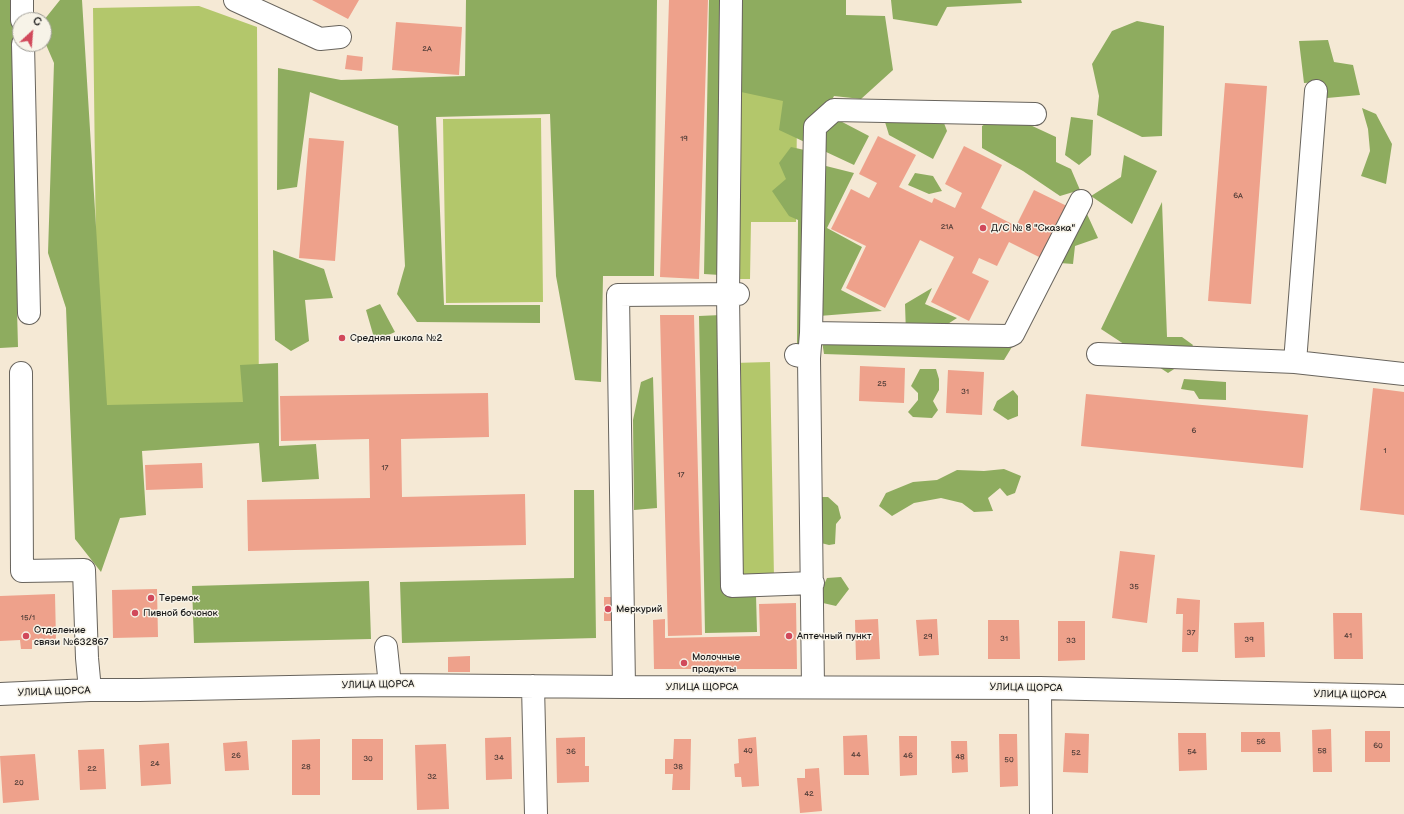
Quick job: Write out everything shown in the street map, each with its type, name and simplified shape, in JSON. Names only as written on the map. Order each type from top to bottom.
[{"type":"street","points":[[22,0],[22,12]]},
{"type":"street","points":[[235,0],[320,39],[340,38]]},
{"type":"street","points":[[731,0],[733,294],[732,586],[813,583]]},
{"type":"street","points":[[23,52],[29,313]]},
{"type":"street","points":[[1295,362],[1316,90]]},
{"type":"street","points":[[814,687],[813,583],[802,356],[811,333],[816,127],[834,110],[1035,114]]},
{"type":"street","points":[[811,333],[1009,336],[1013,334],[1081,201]]},
{"type":"street","points":[[624,687],[618,296],[733,294]]},
{"type":"street","points":[[1098,354],[1295,362],[1404,374]]},
{"type":"street","points":[[21,373],[22,571],[84,570],[87,658],[90,690]]},
{"type":"street","points":[[386,647],[390,685]]},
{"type":"street","name":"УЛИЦА ЩОРСА","points":[[1,695],[138,686],[390,685],[1040,688],[1404,696]]},
{"type":"street","points":[[533,686],[536,814]]},
{"type":"street","points":[[1040,688],[1040,814]]},
{"type":"green space","points":[[0,0],[14,0],[14,12],[12,12],[12,52],[15,52],[22,309],[17,309],[18,347],[0,348]]},
{"type":"green space","points":[[60,0],[82,0],[107,405],[243,402],[240,365],[278,363],[279,446],[316,444],[319,479],[262,482],[259,443],[142,451],[146,515],[120,518],[101,572],[75,539],[66,308],[48,253],[54,63],[49,52],[52,52],[52,12],[50,12]]},
{"type":"green space","points":[[466,0],[657,0],[654,276],[603,276],[601,382],[575,380],[556,276],[550,114],[436,117],[444,305],[540,305],[540,323],[417,322],[397,294],[405,266],[398,126],[310,92],[297,187],[277,190],[278,68],[341,80],[465,76]]},
{"type":"green space","points":[[709,0],[725,0],[720,275],[704,274]]},
{"type":"green space","points":[[737,0],[798,0],[796,222],[751,222],[750,279],[734,279]]},
{"type":"green space","points":[[739,0],[846,0],[846,15],[885,16],[893,70],[861,99],[834,96],[825,113],[869,136],[854,165],[779,130],[783,101],[741,92]]},
{"type":"green space","points":[[891,0],[1021,0],[1022,3],[947,7],[937,26],[893,19]]},
{"type":"green space","points":[[199,6],[257,27],[259,412],[98,415],[93,8]]},
{"type":"green space","points":[[1137,21],[1164,26],[1162,136],[1142,137],[1097,115],[1099,96],[1092,64],[1112,31]]},
{"type":"green space","points":[[1328,40],[1334,62],[1353,65],[1360,95],[1327,98],[1320,82],[1304,83],[1299,41]]},
{"type":"green space","points":[[1362,108],[1376,114],[1392,144],[1386,184],[1361,176],[1370,151],[1368,129]]},
{"type":"green space","points":[[941,115],[947,131],[933,159],[889,135],[885,122]]},
{"type":"green space","points":[[1071,117],[1093,120],[1091,155],[1079,165],[1065,155]]},
{"type":"green space","points":[[541,118],[543,302],[446,303],[443,119]]},
{"type":"green space","points":[[995,118],[1028,124],[1056,137],[1056,162],[1071,169],[1080,190],[1060,196],[1023,171],[982,148],[982,126]]},
{"type":"green space","points":[[791,147],[809,151],[807,344],[797,344],[798,220],[789,216],[772,191],[786,179],[779,163]]},
{"type":"green space","points":[[1124,155],[1157,171],[1132,224],[1091,196],[1121,177]]},
{"type":"green space","points":[[818,164],[854,173],[827,228],[862,247],[841,290],[882,311],[819,316]]},
{"type":"green space","points":[[915,173],[933,176],[942,191],[929,194],[908,185]]},
{"type":"green space","points":[[1162,202],[1167,337],[1182,337],[1193,345],[1182,364],[1168,373],[1101,329]]},
{"type":"green space","points":[[1087,214],[1098,238],[1075,246],[1073,264],[1047,262]]},
{"type":"green space","points":[[273,250],[324,269],[333,298],[305,300],[309,341],[291,351],[275,340]]},
{"type":"green space","points":[[932,288],[925,304],[957,318],[940,329],[906,334],[905,304]]},
{"type":"green space","points":[[380,304],[395,332],[375,341],[366,310]]},
{"type":"green space","points":[[721,315],[726,595],[756,595],[757,632],[705,633],[699,316]]},
{"type":"green space","points":[[1018,337],[1004,360],[824,354],[822,341]]},
{"type":"green space","points":[[770,362],[774,578],[737,579],[733,363]]},
{"type":"green space","points":[[920,369],[936,369],[939,379],[939,390],[933,401],[938,410],[932,418],[913,417],[908,412],[918,400],[918,393],[911,386]]},
{"type":"green space","points":[[653,377],[657,508],[634,510],[633,420],[641,382]]},
{"type":"green space","points":[[1184,379],[1226,382],[1226,400],[1199,399],[1194,391],[1181,389]]},
{"type":"green space","points":[[1013,390],[1018,396],[1018,416],[1008,420],[993,410],[997,401]]},
{"type":"green space","points":[[1004,469],[1021,476],[1015,493],[1007,496],[1000,488],[988,498],[993,511],[974,512],[962,503],[941,498],[914,503],[892,516],[879,506],[886,493],[913,482],[937,480],[957,470],[984,471]]},
{"type":"green space","points":[[574,490],[594,490],[596,638],[402,643],[400,582],[574,578]]},
{"type":"green space","points":[[819,497],[828,497],[838,506],[841,518],[836,524],[835,544],[829,545],[821,543]]},
{"type":"green space","points":[[841,577],[849,589],[836,606],[823,603],[822,589],[827,578]]},
{"type":"green space","points":[[369,581],[371,639],[194,643],[192,586]]},
{"type":"building","points":[[312,0],[359,0],[348,19]]},
{"type":"building","points":[[669,0],[708,0],[699,279],[660,277]]},
{"type":"building","points":[[396,22],[462,27],[459,75],[392,70]]},
{"type":"building","points":[[347,55],[363,57],[362,71],[345,69]]},
{"type":"building","points":[[1225,83],[1267,86],[1251,304],[1208,301]]},
{"type":"building","points":[[878,136],[916,155],[899,187],[932,203],[934,198],[955,208],[962,193],[945,184],[964,146],[1002,165],[981,208],[1016,226],[1034,190],[1071,208],[1045,260],[1009,242],[997,266],[979,258],[972,273],[989,281],[969,321],[931,302],[954,257],[920,240],[885,308],[846,288],[866,246],[831,229],[851,189],[869,198],[877,183],[859,174]]},
{"type":"building","points":[[309,138],[344,141],[335,261],[299,258]]},
{"type":"building","points":[[660,315],[694,315],[702,635],[668,636]]},
{"type":"building","points":[[860,366],[905,368],[904,403],[859,401]]},
{"type":"building","points":[[948,370],[984,372],[982,415],[946,413]]},
{"type":"building","points":[[1373,388],[1404,392],[1404,515],[1360,510]]},
{"type":"building","points":[[488,393],[489,437],[401,439],[402,497],[525,494],[526,545],[248,551],[247,500],[370,498],[369,439],[281,441],[280,396]]},
{"type":"building","points":[[1086,394],[1308,415],[1303,468],[1081,446]]},
{"type":"building","points":[[202,463],[203,488],[146,490],[145,465]]},
{"type":"building","points":[[1120,551],[1155,555],[1147,623],[1112,618]]},
{"type":"building","name":"Пивной бочонок","points":[[157,589],[158,637],[113,638],[112,590]]},
{"type":"building","points":[[55,594],[56,640],[32,640],[32,649],[21,649],[20,640],[0,641],[0,596]]},
{"type":"building","name":"Меркурий","points":[[604,597],[612,597],[612,621],[604,621]]},
{"type":"building","points":[[1177,598],[1200,600],[1198,652],[1182,652],[1183,614],[1176,614]]},
{"type":"building","points":[[796,603],[797,669],[654,669],[653,620],[665,619],[665,638],[760,636],[759,604]]},
{"type":"building","points":[[1333,613],[1362,613],[1363,659],[1334,659]]},
{"type":"building","points":[[878,619],[880,659],[856,660],[855,620]]},
{"type":"building","points":[[937,619],[939,655],[919,656],[916,620]]},
{"type":"building","points":[[988,620],[1019,620],[1020,659],[988,659]]},
{"type":"building","points":[[1058,621],[1085,621],[1085,660],[1058,661]]},
{"type":"building","points":[[1264,622],[1265,657],[1235,658],[1234,623]]},
{"type":"building","points":[[470,656],[470,672],[448,672],[448,657]]},
{"type":"building","points":[[1331,729],[1332,772],[1313,772],[1312,730]]},
{"type":"building","points":[[1365,731],[1390,731],[1390,762],[1365,762]]},
{"type":"building","points":[[1241,732],[1280,732],[1281,752],[1241,752]]},
{"type":"building","points":[[1065,733],[1089,734],[1088,773],[1063,772]]},
{"type":"building","points":[[1178,733],[1206,733],[1207,770],[1179,771]]},
{"type":"building","points":[[999,734],[1017,734],[1018,786],[1000,787]]},
{"type":"building","points":[[867,735],[869,775],[844,775],[843,736]]},
{"type":"building","points":[[899,736],[917,736],[917,775],[900,776]]},
{"type":"building","points":[[511,737],[512,779],[486,780],[485,738]]},
{"type":"building","points":[[585,737],[585,766],[589,766],[589,782],[557,783],[556,738]]},
{"type":"building","points":[[756,737],[759,786],[742,787],[741,777],[735,777],[734,764],[739,763],[738,739]]},
{"type":"building","points":[[320,739],[320,795],[292,795],[292,740]]},
{"type":"building","points":[[352,739],[383,739],[383,780],[352,780]]},
{"type":"building","points":[[674,739],[691,739],[690,790],[672,790],[673,774],[665,774],[665,759],[673,759]]},
{"type":"building","points":[[247,741],[249,770],[225,771],[223,743]]},
{"type":"building","points":[[951,741],[967,741],[968,772],[952,773]]},
{"type":"building","points":[[169,743],[171,784],[141,786],[139,745]]},
{"type":"building","points":[[446,744],[449,809],[417,810],[415,745]]},
{"type":"building","points":[[104,749],[106,789],[80,790],[78,750]]},
{"type":"building","points":[[35,754],[39,800],[3,803],[0,756]]},
{"type":"building","points":[[819,768],[822,811],[800,813],[797,778],[805,778],[805,769]]},
{"type":"place","name":"Д/С № 8 \"Сказка\"","points":[[983,228]]},
{"type":"place","name":"Средняя школа №2","points":[[342,338]]},
{"type":"place","name":"Теремок","points":[[151,598]]},
{"type":"place","name":"Меркурий","points":[[608,609]]},
{"type":"place","name":"Пивной бочонок","points":[[135,613]]},
{"type":"place","name":"Отделение связи №632867","points":[[26,636]]},
{"type":"place","name":"Аптечный пункт","points":[[789,636]]},
{"type":"place","name":"Молочные продукты","points":[[684,663]]}]
